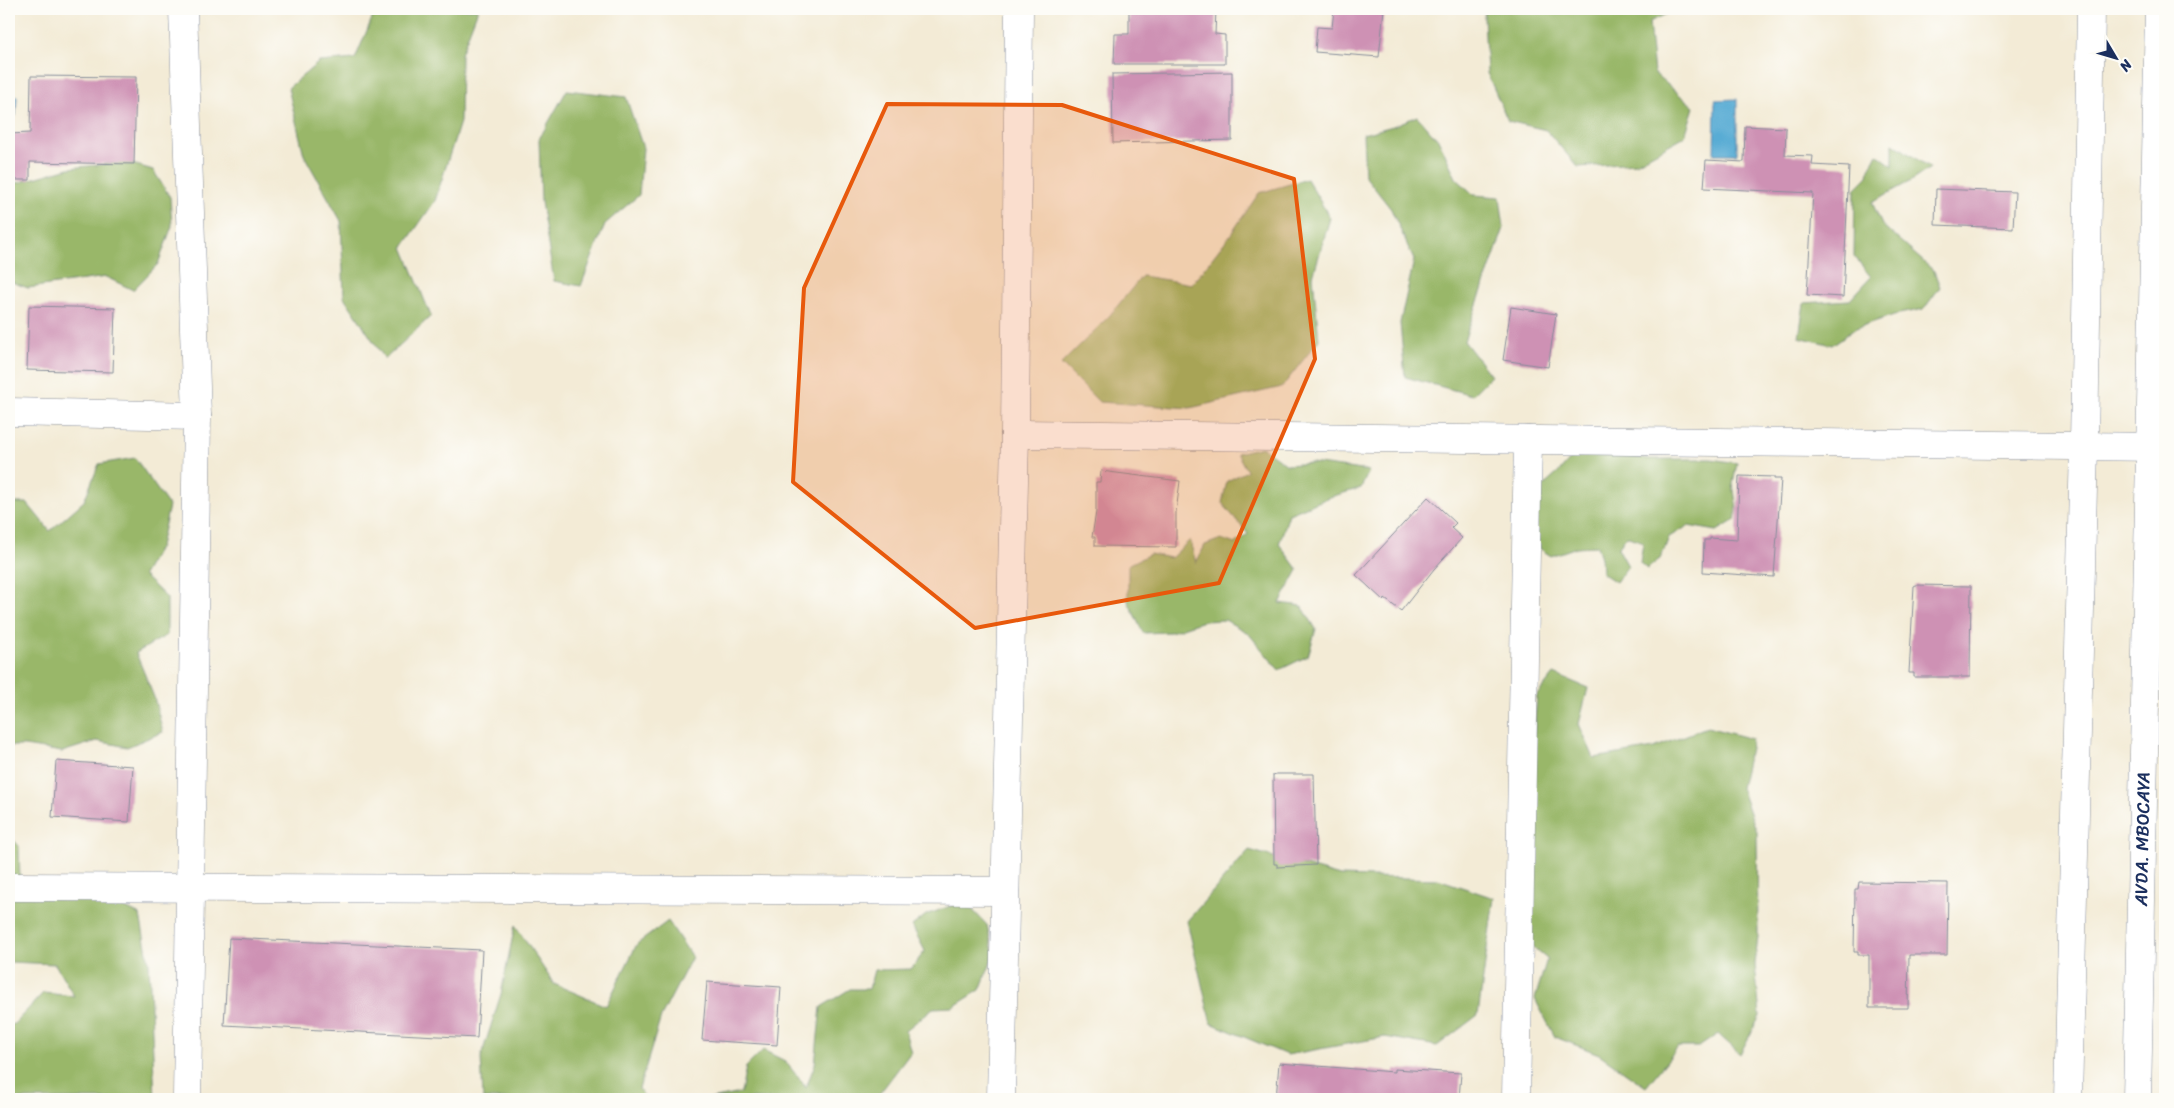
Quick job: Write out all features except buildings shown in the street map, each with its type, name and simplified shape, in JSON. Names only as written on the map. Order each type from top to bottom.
[{"type":"street","points":[[183,9],[197,416],[188,1099]]},
{"type":"street","points":[[1001,1099],[1014,434],[1018,9]]},
{"type":"street","points":[[2068,1099],[2084,446],[2091,9]]},
{"type":"street","name":"AVDA. MBOCAYA","points":[[2136,1099],[2158,447],[2159,9]]},
{"type":"street","points":[[9,412],[197,416]]},
{"type":"street","points":[[1014,434],[2158,447]]},
{"type":"street","points":[[1516,1099],[1528,440]]},
{"type":"street","points":[[9,887],[1005,891]]},
{"type":"highlighted area","points":[[887,104],[1062,105],[1294,179],[1315,359],[1219,583],[975,628],[793,482],[804,288]]},
{"type":"green space","points":[[376,9],[478,9],[461,54],[460,122],[435,201],[403,247],[431,316],[385,359],[344,297],[341,221],[304,155],[288,88],[319,62],[355,59]]},
{"type":"green space","points":[[1485,9],[1678,9],[1649,22],[1654,73],[1694,107],[1685,136],[1636,163],[1578,167],[1546,130],[1508,121],[1487,73]]},
{"type":"green space","points":[[567,90],[626,97],[643,148],[639,195],[605,224],[581,286],[554,281],[541,202],[539,139]]},
{"type":"green space","points":[[1417,116],[1439,141],[1456,178],[1474,195],[1500,197],[1504,228],[1464,341],[1491,376],[1472,395],[1405,377],[1400,323],[1414,260],[1391,209],[1365,176],[1363,134],[1393,126]]},
{"type":"green space","points":[[1893,143],[1930,168],[1911,181],[1872,202],[1882,225],[1934,271],[1940,287],[1924,309],[1894,315],[1856,328],[1832,345],[1799,337],[1804,303],[1850,300],[1871,277],[1854,256],[1855,189],[1868,176],[1869,169],[1877,154],[1893,166]]},
{"type":"green space","points":[[126,162],[153,170],[170,197],[172,226],[158,264],[133,290],[106,277],[28,288],[9,281],[9,181],[17,183],[69,168]]},
{"type":"green space","points":[[1307,179],[1330,218],[1313,276],[1319,340],[1282,387],[1190,408],[1099,402],[1061,364],[1110,315],[1142,276],[1192,284],[1231,234],[1259,193]]},
{"type":"green space","points":[[1262,447],[1287,465],[1312,463],[1369,471],[1361,488],[1330,497],[1289,514],[1279,544],[1298,570],[1280,603],[1302,606],[1316,629],[1308,656],[1279,670],[1248,633],[1225,620],[1203,621],[1171,632],[1143,633],[1128,601],[1128,565],[1150,554],[1171,558],[1190,540],[1196,563],[1205,545],[1221,539],[1235,544],[1248,534],[1222,503],[1227,481],[1247,471],[1237,453]]},
{"type":"green space","points":[[1612,454],[1649,459],[1711,459],[1737,463],[1733,484],[1737,509],[1735,520],[1717,531],[1688,526],[1669,537],[1661,558],[1647,569],[1640,563],[1643,542],[1626,536],[1618,548],[1628,566],[1616,582],[1602,573],[1601,558],[1597,546],[1577,547],[1551,556],[1539,548],[1532,496],[1558,473],[1572,457]]},
{"type":"green space","points":[[135,458],[169,506],[160,546],[143,575],[167,598],[167,635],[136,653],[154,697],[163,732],[127,747],[97,741],[62,752],[25,746],[9,746],[9,503],[27,503],[50,531],[84,501],[99,464]]},
{"type":"green space","points":[[1554,674],[1588,688],[1579,724],[1594,758],[1654,748],[1707,727],[1752,739],[1741,788],[1757,832],[1758,936],[1755,965],[1760,1016],[1740,1054],[1718,1034],[1699,1047],[1678,1047],[1646,1087],[1599,1054],[1555,1037],[1535,999],[1547,959],[1519,936],[1537,695]]},
{"type":"green space","points":[[9,835],[19,846],[20,882],[72,882],[140,915],[149,963],[155,1099],[9,1099],[9,1025],[14,1024],[43,993],[74,996],[55,964],[9,962]]},
{"type":"green space","points":[[1249,850],[1340,876],[1438,879],[1494,898],[1478,1015],[1437,1046],[1385,1037],[1287,1055],[1211,1023],[1187,921]]},
{"type":"green space","points":[[964,901],[987,925],[994,955],[980,990],[953,1007],[933,1008],[905,1031],[911,1052],[877,1097],[873,1099],[711,1099],[741,1093],[746,1067],[763,1050],[785,1061],[806,1087],[815,1064],[821,1007],[850,989],[869,989],[874,970],[911,969],[925,951],[912,926],[926,915]]},
{"type":"green space","points":[[668,921],[692,957],[661,1017],[639,1089],[646,1099],[483,1099],[481,1057],[501,994],[515,925],[554,984],[606,1006],[637,944]]},
{"type":"water","points":[[9,96],[17,96],[16,115],[9,115]]},
{"type":"water","points":[[1737,99],[1737,154],[1714,154],[1715,100]]}]
